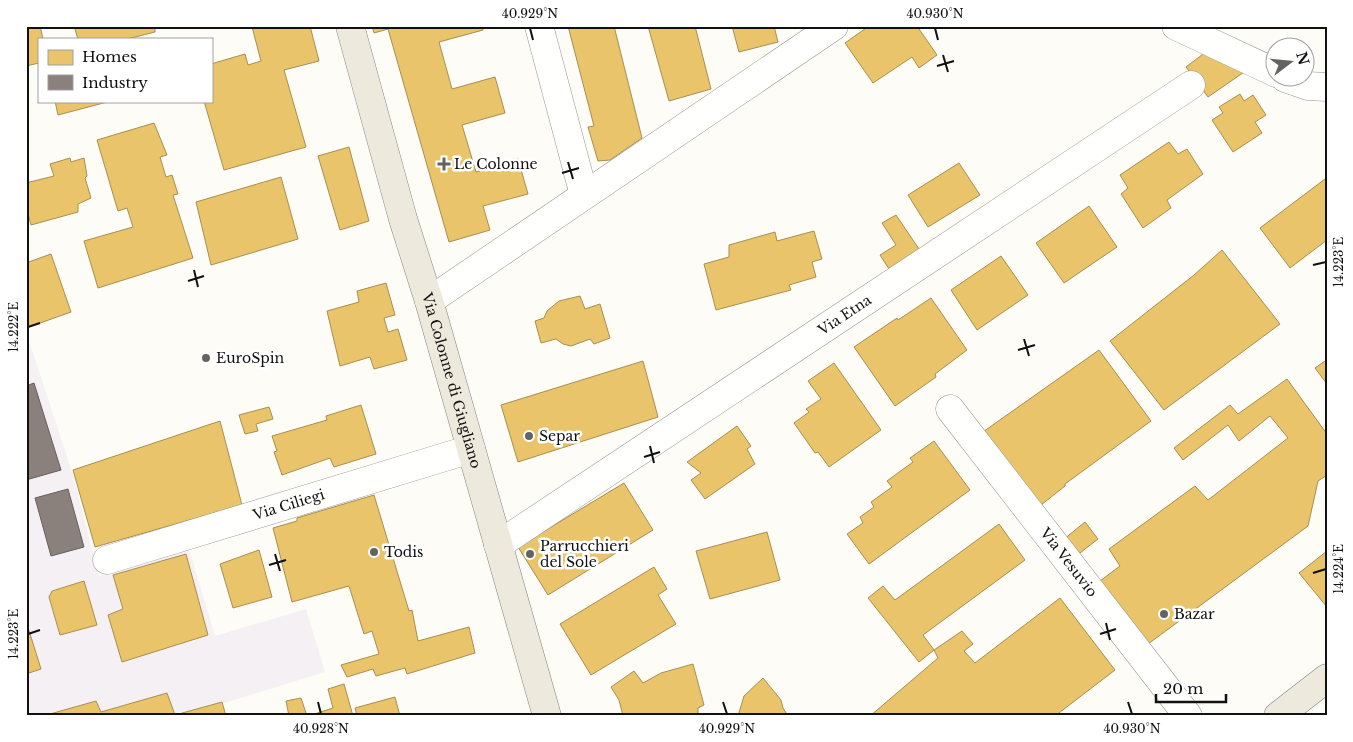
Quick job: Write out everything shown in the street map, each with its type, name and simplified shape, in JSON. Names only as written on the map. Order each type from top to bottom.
[{"type":"main road","name":"Via Colonne di Giugliano","points":[[353,36],[403,219],[429,301],[547,716]]},
{"type":"main road","points":[[1285,713],[1327,678]]},
{"type":"street","points":[[539,26],[584,196]]},
{"type":"street","points":[[429,301],[834,26]]},
{"type":"street","points":[[1176,26],[1266,68]]},
{"type":"street","name":"Via Etna","points":[[498,545],[1191,84]]},
{"type":"street","name":"Via Vesuvio","points":[[950,408],[1188,716]]},
{"type":"street","name":"Via Ciliegi","points":[[107,560],[471,449]]},
{"type":"shaded area","points":[[30,344],[72,472],[99,576],[189,549],[215,636],[306,609],[325,672],[182,716],[26,716],[26,345]]},
{"type":"building: Homes","points":[[26,26],[40,26],[43,38],[38,38],[38,63],[26,66]]},
{"type":"building: Homes","points":[[74,26],[155,26],[155,32],[131,38],[78,38]]},
{"type":"building: Homes","points":[[310,26],[319,61],[284,70],[306,147],[224,170],[204,102],[212,102],[212,64],[245,54],[248,65],[261,61],[252,27]]},
{"type":"building: Homes","points":[[372,26],[482,26],[483,30],[439,42],[452,89],[495,77],[505,113],[462,125],[476,172],[518,159],[528,194],[483,206],[490,230],[449,242],[388,29],[374,33]]},
{"type":"building: Homes","points":[[568,26],[614,26],[642,138],[610,160],[598,161],[588,127],[594,126]]},
{"type":"building: Homes","points":[[648,26],[695,26],[711,89],[669,101]]},
{"type":"building: Homes","points":[[732,26],[774,26],[778,42],[739,52]]},
{"type":"building: Homes","points":[[869,26],[917,26],[937,55],[919,68],[912,57],[873,83],[845,43]]},
{"type":"building: Homes","points":[[1207,51],[1247,70],[1208,97],[1186,67]]},
{"type":"building: Homes","points":[[1240,94],[1244,101],[1253,95],[1266,115],[1255,122],[1262,133],[1233,152],[1212,120],[1223,113],[1219,107]]},
{"type":"building: Homes","points":[[55,102],[107,102],[58,115]]},
{"type":"building: Homes","points":[[154,123],[167,155],[160,157],[166,177],[172,175],[178,194],[173,195],[193,258],[98,288],[84,241],[133,227],[127,208],[118,211],[97,140]]},
{"type":"building: Homes","points":[[1169,142],[1178,154],[1187,149],[1203,174],[1167,200],[1171,208],[1143,228],[1121,194],[1128,188],[1120,175]]},
{"type":"building: Homes","points":[[349,147],[369,221],[340,230],[318,156]]},
{"type":"building: Homes","points":[[70,158],[71,162],[84,158],[87,176],[85,178],[91,198],[78,204],[78,212],[31,225],[26,206],[26,183],[54,176],[50,164]]},
{"type":"building: Homes","points":[[959,163],[980,195],[928,227],[908,195]]},
{"type":"building: Homes","points":[[281,177],[298,239],[211,265],[196,202]]},
{"type":"building: Homes","points":[[1325,179],[1327,181],[1327,240],[1290,268],[1260,228]]},
{"type":"building: Homes","points":[[1089,206],[1117,247],[1064,283],[1036,243]]},
{"type":"building: Homes","points":[[896,215],[919,249],[889,269],[880,255],[896,245],[882,223]]},
{"type":"building: Homes","points":[[814,231],[822,259],[812,262],[816,277],[789,285],[791,290],[716,310],[704,264],[729,257],[729,245],[775,232],[777,241]]},
{"type":"building: Homes","points":[[1222,250],[1280,324],[1164,410],[1110,341],[1194,275]]},
{"type":"building: Homes","points":[[51,254],[71,312],[26,328],[26,263]]},
{"type":"building: Homes","points":[[1001,256],[1028,295],[977,330],[951,290]]},
{"type":"building: Homes","points":[[386,283],[395,315],[384,318],[388,332],[398,329],[407,360],[374,369],[370,357],[340,366],[327,311],[359,302],[357,291]]},
{"type":"building: Homes","points":[[580,296],[585,309],[600,304],[610,338],[594,344],[590,339],[571,346],[563,344],[556,339],[541,343],[535,321],[544,318],[547,311],[559,301]]},
{"type":"building: Homes","points":[[931,298],[967,350],[935,374],[936,377],[895,406],[854,347]]},
{"type":"building: Homes","points":[[1099,350],[1151,421],[1065,484],[1065,486],[1036,509],[980,434]]},
{"type":"building: Homes","points":[[643,361],[658,417],[518,462],[501,405]]},
{"type":"building: Homes","points":[[1325,361],[1327,363],[1327,384],[1315,368]]},
{"type":"building: Homes","points":[[834,363],[881,430],[829,467],[818,452],[815,453],[794,423],[809,412],[806,409],[821,399],[808,381]]},
{"type":"building: Homes","points":[[1287,379],[1327,434],[1327,475],[1318,481],[1308,526],[1144,647],[1096,584],[1120,566],[1109,549],[1195,486],[1208,500],[1288,438],[1270,416],[1239,441],[1228,425],[1183,460],[1174,448],[1230,405],[1238,414]]},
{"type":"building: Homes","points":[[361,405],[376,454],[334,467],[330,458],[282,475],[274,452],[277,451],[272,436],[327,420],[326,416]]},
{"type":"building: Homes","points":[[269,407],[273,419],[256,424],[258,431],[245,434],[239,415]]},
{"type":"building: Homes","points":[[220,421],[242,505],[95,547],[73,470]]},
{"type":"building: Homes","points":[[737,426],[751,446],[747,449],[755,464],[705,499],[691,480],[701,473],[687,462]]},
{"type":"building: Homes","points":[[934,441],[970,490],[869,564],[847,534],[863,523],[860,517],[874,507],[871,502],[892,487],[887,481],[913,462],[910,458]]},
{"type":"building: Homes","points":[[624,483],[653,530],[548,595],[518,547]]},
{"type":"building: Homes","points":[[374,495],[409,611],[412,610],[418,641],[469,627],[475,653],[407,674],[405,668],[376,676],[373,669],[347,677],[341,665],[379,654],[372,631],[364,634],[349,586],[292,602],[273,528],[297,521],[297,518]]},
{"type":"building: Homes","points":[[1085,522],[1098,539],[1076,556],[1063,540]]},
{"type":"building: Homes","points":[[999,524],[1025,560],[923,635],[934,650],[919,662],[868,598],[883,586],[895,600]]},
{"type":"building: Homes","points":[[767,532],[780,580],[710,599],[696,551]]},
{"type":"building: Homes","points":[[259,550],[272,597],[233,608],[220,564]]},
{"type":"building: Homes","points":[[1327,551],[1327,607],[1299,573]]},
{"type":"building: Homes","points":[[186,554],[208,635],[122,662],[108,615],[123,609],[113,575]]},
{"type":"building: Homes","points":[[654,567],[667,589],[658,595],[676,624],[591,675],[560,624]]},
{"type":"building: Homes","points":[[84,581],[97,625],[60,635],[49,597],[52,591]]},
{"type":"building: Homes","points":[[1060,598],[1115,670],[1055,716],[870,716],[938,658],[934,650],[962,631],[973,644],[964,651],[975,663]]},
{"type":"building: Homes","points":[[26,621],[41,669],[26,674]]},
{"type":"building: Homes","points":[[693,664],[704,705],[698,708],[698,713],[686,716],[623,716],[619,700],[611,687],[634,671],[643,683],[661,673]]},
{"type":"building: Homes","points":[[763,678],[781,700],[788,716],[738,716],[744,696]]},
{"type":"building: Homes","points":[[344,684],[353,716],[308,716],[333,708],[328,689]]},
{"type":"building: Homes","points":[[167,693],[175,715],[222,702],[226,716],[43,716],[96,701],[101,712]]},
{"type":"building: Homes","points":[[395,697],[400,716],[357,716],[355,708]]},
{"type":"building: Homes","points":[[301,698],[307,716],[289,716],[286,701]]},
{"type":"building: Industry","points":[[34,383],[61,470],[26,480],[26,386]]},
{"type":"building: Industry","points":[[68,489],[84,547],[51,556],[35,498]]},
{"type":"place","name":"Le Colonne","points":[[444,164]]},
{"type":"place","name":"EuroSpin","points":[[206,358]]},
{"type":"place","name":"Separ","points":[[529,436]]},
{"type":"place","name":"Todis","points":[[374,552]]},
{"type":"place","name":"Parrucchieri del Sole","points":[[530,554]]},
{"type":"place","name":"Bazar","points":[[1164,614]]}]
